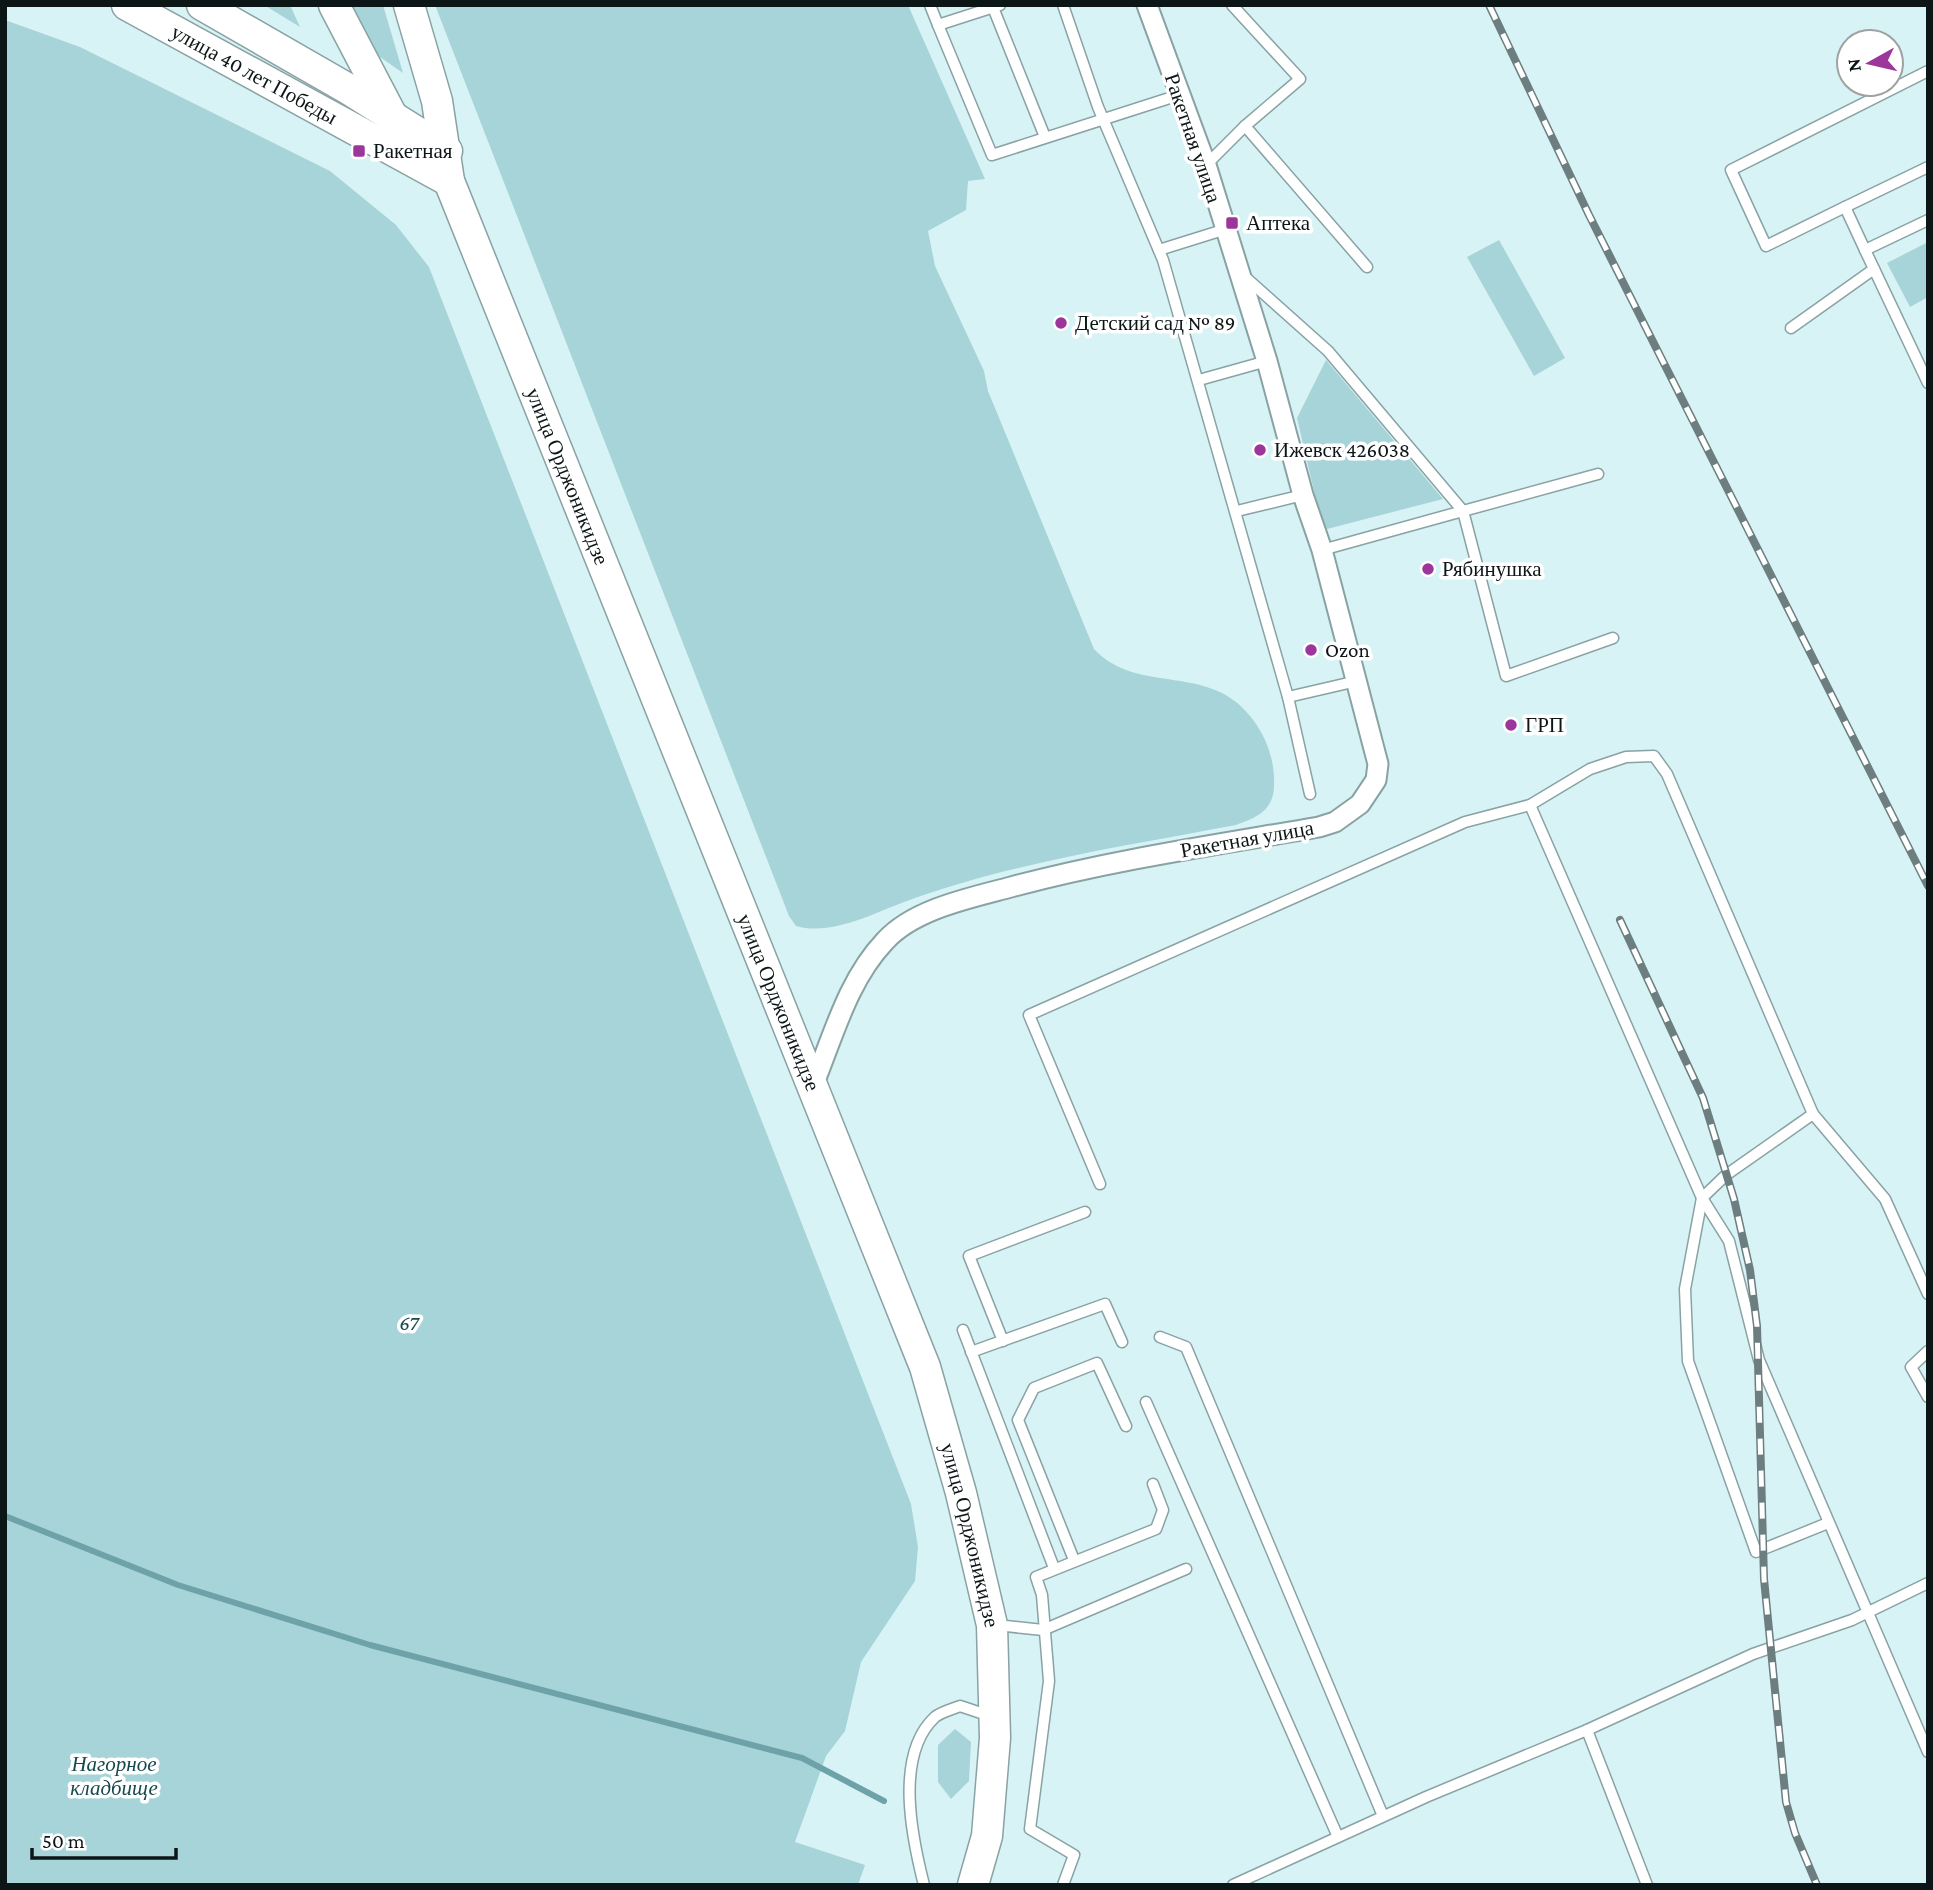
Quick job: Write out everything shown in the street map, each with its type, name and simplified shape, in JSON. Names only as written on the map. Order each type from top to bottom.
[{"type":"main road","name":"улица 40 лет Победы","points":[[127,5],[418,164]]},
{"type":"main road","name":"улица 40 лет Победы","points":[[202,5],[351,90],[447,151]]},
{"type":"main road","points":[[334,5],[418,164],[449,181]]},
{"type":"main road","name":"улица Орджоникидзе","points":[[409,5],[427,62],[447,151],[449,181],[814,1083],[925,1367],[961,1493],[992,1625],[995,1738],[987,1836],[974,1885]]},
{"type":"main road","points":[[335,119],[351,90]]},
{"type":"street","name":"Ракетная улица","points":[[814,1083],[856,977],[886,939],[921,916],[978,896],[1096,865],[1319,827],[1347,814],[1369,793],[1378,764],[1322,550],[1303,495],[1267,361],[1223,230],[1206,165],[1147,5]]},
{"type":"lane","points":[[930,5],[992,155],[1102,117],[1179,95]]},
{"type":"lane","points":[[1063,5],[1102,117],[1159,250],[1237,511],[1288,697],[1310,794]]},
{"type":"lane","points":[[1206,165],[1245,125],[1300,79],[1233,5]]},
{"type":"lane","points":[[938,25],[995,6],[1045,137]]},
{"type":"lane","points":[[1928,71],[1731,170],[1766,246],[1928,167]]},
{"type":"lane","points":[[1245,125],[1367,267]]},
{"type":"lane","points":[[1845,207],[1928,383]]},
{"type":"lane","points":[[1865,250],[1928,220]]},
{"type":"lane","points":[[1159,250],[1223,230]]},
{"type":"lane","points":[[1791,328],[1874,269]]},
{"type":"lane","points":[[1237,271],[1328,351],[1463,511],[1506,676],[1613,638]]},
{"type":"lane","points":[[1199,380],[1267,361]]},
{"type":"lane","points":[[1322,550],[1598,474]]},
{"type":"lane","points":[[1237,511],[1303,495]]},
{"type":"lane","points":[[1288,697],[1357,681]]},
{"type":"lane","points":[[1100,1184],[1029,1015],[1465,822],[1530,805],[1590,769],[1626,757],[1654,756],[1667,774],[1813,1114],[1885,1199],[1928,1294]]},
{"type":"lane","points":[[1530,805],[1702,1198],[1729,1241],[1759,1360],[1928,1752]]},
{"type":"lane","points":[[1813,1114],[1726,1175],[1702,1198],[1685,1289],[1688,1360],[1756,1552],[1828,1523]]},
{"type":"lane","points":[[1003,1341],[969,1256],[1085,1212]]},
{"type":"lane","points":[[971,1352],[1105,1304],[1122,1342]]},
{"type":"lane","points":[[964,1330],[1054,1568]]},
{"type":"lane","points":[[1160,1337],[1186,1347],[1383,1816]]},
{"type":"lane","points":[[1928,1351],[1911,1367],[1928,1397]]},
{"type":"lane","points":[[1074,1560],[1018,1420],[1034,1388],[1097,1363],[1126,1426]]},
{"type":"lane","points":[[1146,1402],[1338,1837]]},
{"type":"lane","points":[[1063,1885],[1073,1855],[1030,1829],[1049,1681],[1042,1595],[1036,1577],[1156,1529],[1163,1510],[1153,1484]]},
{"type":"lane","points":[[992,1625],[1043,1630],[1186,1569]]},
{"type":"lane","points":[[1233,1885],[1383,1816],[1587,1730],[1754,1654],[1867,1613],[1928,1583]]},
{"type":"lane","points":[[924,1885],[912,1838],[910,1788],[915,1746],[936,1717],[960,1706],[984,1714],[995,1738]]},
{"type":"lane","points":[[1587,1730],[1647,1885]]},
{"type":"green space","points":[[264,5],[290,5],[300,27]]},
{"type":"green space","points":[[352,5],[383,5],[403,73],[377,55]]},
{"type":"green space","points":[[435,5],[908,5],[985,179],[968,181],[966,210],[928,231],[935,266],[984,371],[988,391],[1094,649],[1112,663],[1132,672],[1196,684],[1237,702],[1254,721],[1270,752],[1274,787],[1267,808],[1257,816],[1236,825],[985,876],[837,926],[796,926],[789,916]]},
{"type":"green space","name":"67","points":[[5,20],[80,47],[330,171],[396,225],[429,267],[911,1504],[918,1547],[915,1581],[861,1662],[845,1731],[826,1756],[795,1842],[865,1865],[858,1885],[5,1885]]},
{"type":"green space","points":[[1499,240],[1565,358],[1534,376],[1467,257]]},
{"type":"green space","points":[[1928,242],[1928,297],[1910,307],[1887,263]]},
{"type":"green space","points":[[1326,360],[1443,499],[1323,530],[1297,418]]},
{"type":"green space","points":[[955,1729],[971,1742],[969,1781],[951,1799],[938,1782],[938,1745]]},
{"type":"waterway","points":[[5,1516],[178,1585],[370,1645],[802,1758],[884,1801]]},
{"type":"railway","points":[[1489,5],[1589,215],[1928,886]]},
{"type":"railway","points":[[1620,920],[1703,1098],[1734,1199],[1750,1270],[1757,1326],[1764,1579],[1786,1802],[1795,1833],[1817,1885]]},
{"type":"place","name":"Ракетная","points":[[359,151]]},
{"type":"place","name":"Аптека","points":[[1232,223]]},
{"type":"place","name":"Детский сад № 89","points":[[1061,323]]},
{"type":"place","name":"Ижевск 426038","points":[[1260,450]]},
{"type":"place","name":"Рябинушка","points":[[1428,569]]},
{"type":"place","name":"Ozon","points":[[1311,650]]},
{"type":"place","name":"ГРП","points":[[1511,725]]},
{"type":"park label","name":"Нагорное кладбище","points":[[114,1776]]}]
